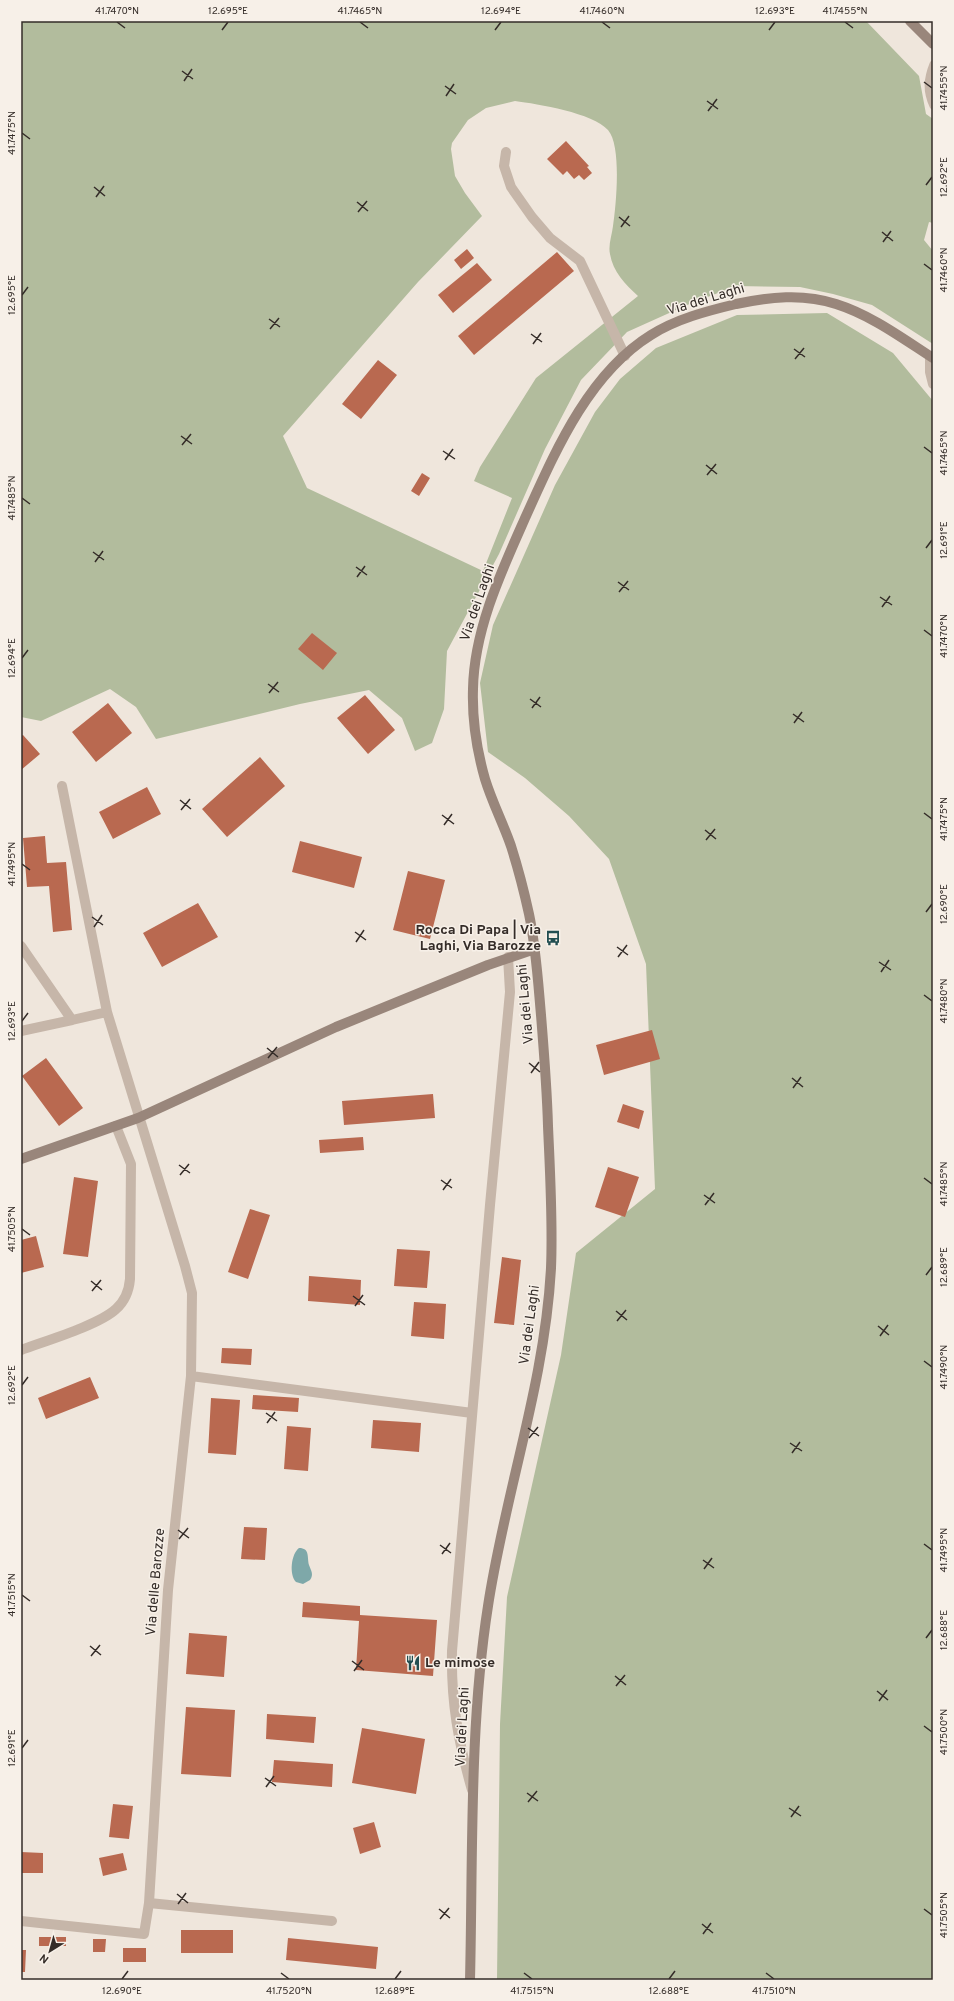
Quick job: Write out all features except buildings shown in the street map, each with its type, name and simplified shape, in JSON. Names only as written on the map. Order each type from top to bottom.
[{"type":"main road","points":[[910,21],[933,44]]},
{"type":"main road","name":"Via dei Laghi","points":[[470,1980],[478,1696],[487,1611],[492,1579],[539,1367],[551,1271],[547,1095],[535,949],[518,870],[486,781],[477,743],[473,700],[475,661],[482,627],[490,603],[538,490],[585,404],[599,384],[624,356],[655,332],[685,319],[728,306],[756,300],[794,297],[826,301],[860,313],[932,357]]},
{"type":"main road","points":[[21,1159],[138,1118],[336,1027],[508,957],[535,949]]},
{"type":"street","points":[[506,152],[504,166],[511,187],[532,217],[550,238],[580,261],[624,356]]},
{"type":"street","points":[[932,357],[930,372],[933,384]]},
{"type":"street","name":"Via delle Barozze","points":[[21,1921],[144,1934],[149,1903],[168,1590],[191,1376],[192,1293],[106,1012],[62,786]]},
{"type":"street","points":[[21,946],[72,1020]]},
{"type":"street","points":[[474,1796],[457,1731],[452,1679],[454,1611],[510,992],[508,957]]},
{"type":"street","points":[[21,1031],[106,1012]]},
{"type":"street","points":[[21,1350],[106,1317],[122,1303],[129,1290],[131,1164],[116,1126]]},
{"type":"street","points":[[191,1376],[472,1413]]},
{"type":"street","points":[[149,1903],[332,1921]]},
{"type":"lane","points":[[933,64],[927,84],[933,106]]},
{"type":"green space","points":[[21,21],[866,21],[919,76],[926,114],[933,119],[933,223],[929,222],[924,240],[933,251],[933,344],[872,305],[833,294],[800,287],[736,286],[687,305],[627,332],[581,380],[545,449],[499,554],[447,651],[444,709],[432,743],[415,751],[402,718],[369,690],[300,704],[156,739],[136,707],[110,689],[41,721],[21,717]],"holes":[[[515,101],[551,107],[578,114],[601,124],[608,130],[612,138],[617,162],[614,217],[609,247],[610,254],[617,272],[624,282],[638,296],[536,378],[480,467],[474,481],[512,498],[483,571],[307,488],[283,436],[418,282],[482,216],[465,193],[455,176],[451,149],[452,143],[468,120],[486,108]]]},
{"type":"green space","points":[[827,313],[893,353],[933,401],[933,1980],[497,1980],[500,1724],[507,1597],[561,1355],[576,1253],[655,1189],[646,964],[609,859],[569,816],[525,778],[488,752],[480,683],[493,625],[555,485],[595,412],[620,379],[656,348],[737,315]]},
{"type":"water","points":[[299,1548],[303,1548],[306,1551],[312,1574],[310,1580],[303,1584],[296,1582],[292,1575],[294,1555]]},
{"type":"place","name":"Rocca Di Papa | Via Laghi, Via Barozze","points":[[553,938]]},
{"type":"place","name":"Le mimose","points":[[413,1663]]}]
